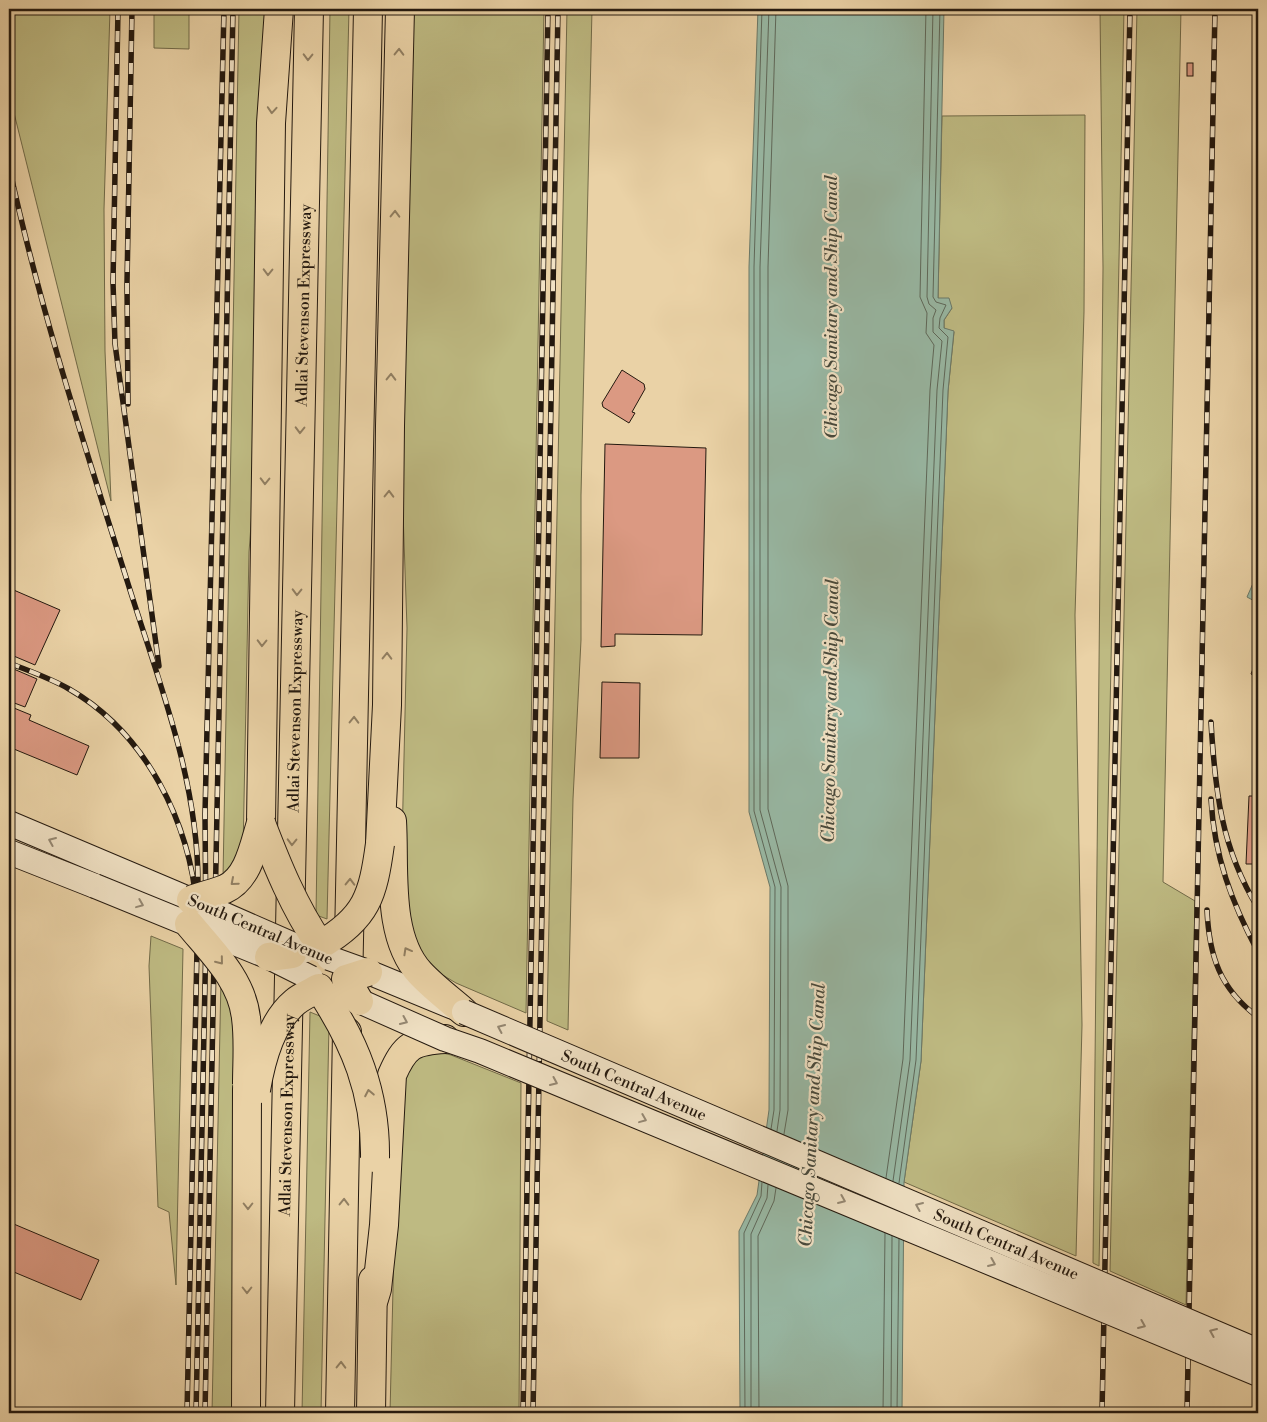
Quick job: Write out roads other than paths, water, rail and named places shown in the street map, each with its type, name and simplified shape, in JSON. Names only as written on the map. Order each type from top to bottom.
[{"type":"highway","points":[[246,1413],[248,1170],[252,1089],[246,1018],[240,993],[190,912],[240,878],[247,867],[261,823],[260,775],[271,133],[279,9]]},
{"type":"highway","name":"Adlai Stevenson Expressway","points":[[280,1413],[309,9]]},
{"type":"highway","points":[[340,1413],[368,9]]},
{"type":"highway","points":[[400,9],[390,426],[387,844],[394,911],[402,940],[419,972],[464,1012]]},
{"type":"highway","points":[[261,823],[286,885],[303,920],[318,967],[367,1083],[382,1158]]},
{"type":"highway","points":[[252,1089],[267,1046],[282,1017],[295,1002],[343,932],[365,906],[387,844]]},
{"type":"highway","points":[[371,1413],[374,1298],[382,1158],[392,1075],[399,1059],[409,1047],[422,1041],[445,1039]]},
{"type":"main road","name":"South Central Avenue","points":[[9,823],[96,860],[190,912],[318,967],[464,1012],[1258,1351]]},
{"type":"main road","name":"South Central Avenue","points":[[9,852],[95,886],[190,912]]},
{"type":"main road","name":"South Central Avenue","points":[[318,967],[445,1039],[480,1051],[1258,1374]]},
{"type":"water","name":"Chicago Sanitary and Ship Canal","points":[[758,9],[944,9],[938,298],[949,298],[952,308],[944,320],[944,328],[954,331],[948,391],[921,1061],[904,1182],[902,1413],[740,1413],[739,1231],[757,1195],[769,1110],[770,887],[749,812],[749,267]]},
{"type":"water","points":[[1258,572],[1258,603],[1247,597]]},
{"type":"railway","points":[[118,9],[113,282],[115,344],[159,666]]},
{"type":"railway","points":[[128,404],[127,283],[132,9]]},
{"type":"railway","points":[[196,1413],[206,936],[205,814],[224,9]]},
{"type":"railway","points":[[205,1413],[233,9]]},
{"type":"railway","points":[[523,1413],[548,9]]},
{"type":"railway","points":[[533,1413],[558,9]]},
{"type":"railway","points":[[1102,1413],[1130,9]]},
{"type":"railway","points":[[1187,1413],[1215,9]]},
{"type":"railway","points":[[9,166],[49,327],[175,734],[192,808],[198,883]]},
{"type":"railway","points":[[9,663],[69,689],[96,708],[120,730],[141,755],[159,783],[174,813],[185,844],[193,876],[197,909]]},
{"type":"railway","points":[[1211,722],[1215,771],[1222,818],[1236,863],[1258,908]]},
{"type":"railway","points":[[1211,799],[1220,860],[1232,897],[1258,952]]},
{"type":"railway","points":[[187,1413],[198,903]]},
{"type":"railway","points":[[1207,910],[1210,942],[1219,970],[1234,995],[1258,1017]]}]
